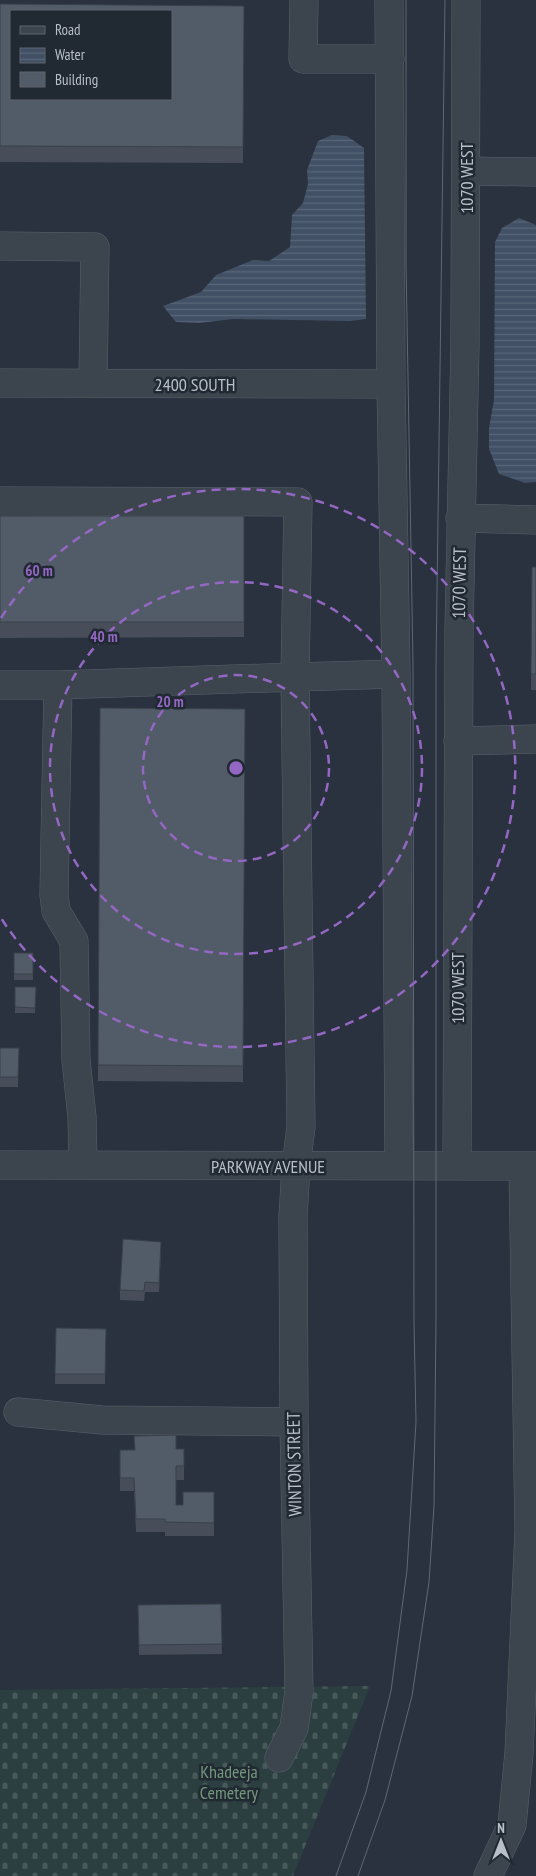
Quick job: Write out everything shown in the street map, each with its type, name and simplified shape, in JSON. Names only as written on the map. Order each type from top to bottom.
[{"type":"street","points":[[304,0],[303,59],[390,59]]},
{"type":"street","points":[[390,0],[391,384],[396,674],[399,1166]]},
{"type":"street","name":"1070 WEST","points":[[457,1166],[458,741],[460,518],[465,344],[466,0]]},
{"type":"street","points":[[466,171],[536,172]]},
{"type":"street","points":[[0,246],[95,247],[93,383]]},
{"type":"street","name":"2400 SOUTH","points":[[0,383],[391,384]]},
{"type":"street","name":"WINTON STREET","points":[[0,500],[298,502],[295,677],[301,1126],[293,1217],[294,1422],[299,1692],[294,1728],[279,1758]]},
{"type":"street","points":[[460,518],[536,520]]},
{"type":"street","points":[[0,685],[58,685],[396,674]]},
{"type":"street","points":[[58,685],[54,895],[56,911],[74,941],[76,1060],[82,1117],[84,1165]]},
{"type":"street","points":[[458,741],[536,740]]},
{"type":"street","name":"PARKWAY AVENUE","points":[[0,1165],[529,1166]]},
{"type":"street","points":[[488,1876],[512,1825],[519,1753],[529,1531],[529,1166]]},
{"type":"street","points":[[18,1412],[102,1420],[294,1422]]},
{"type":"green space","name":"Khadeeja Cemetery","points":[[370,1686],[293,1876],[0,1876],[0,1690]]},
{"type":"water","points":[[332,135],[347,136],[364,148],[366,319],[350,321],[233,319],[199,323],[176,322],[163,306],[201,292],[216,275],[253,260],[269,261],[290,247],[292,215],[303,203],[308,184],[307,170],[318,141]]},
{"type":"water","points":[[519,218],[536,225],[536,482],[525,483],[499,474],[489,449],[489,428],[494,400],[495,242],[502,228]]},
{"type":"building","points":[[0,4],[244,6],[243,147],[0,146]]},
{"type":"building","points":[[0,516],[244,516],[244,622],[0,622]]},
{"type":"building","points":[[532,567],[536,567],[536,674],[531,674]]},
{"type":"building","points":[[100,708],[245,709],[243,1066],[98,1065]]},
{"type":"building","points":[[14,953],[33,953],[33,974],[14,974]]},
{"type":"building","points":[[15,987],[36,987],[35,1008],[15,1007]]},
{"type":"building","points":[[0,1048],[19,1048],[18,1077],[0,1077]]},
{"type":"building","points":[[123,1239],[161,1242],[159,1283],[145,1282],[144,1291],[120,1290]]},
{"type":"building","points":[[56,1328],[106,1329],[105,1374],[55,1374]]},
{"type":"building","points":[[176,1435],[176,1449],[184,1449],[184,1466],[176,1466],[176,1505],[183,1505],[183,1492],[214,1492],[214,1523],[165,1522],[165,1519],[136,1519],[134,1478],[120,1478],[120,1450],[135,1450],[134,1436]]},
{"type":"building","points":[[221,1604],[222,1644],[139,1645],[138,1605]]},
{"type":"tram line","points":[[336,1876],[366,1792],[391,1691],[407,1570],[416,1422],[414,1323],[413,663],[406,263],[406,0]]},
{"type":"tram line","points":[[358,1876],[385,1800],[412,1696],[429,1582],[434,1506],[436,1319],[436,666],[445,0]]}]
